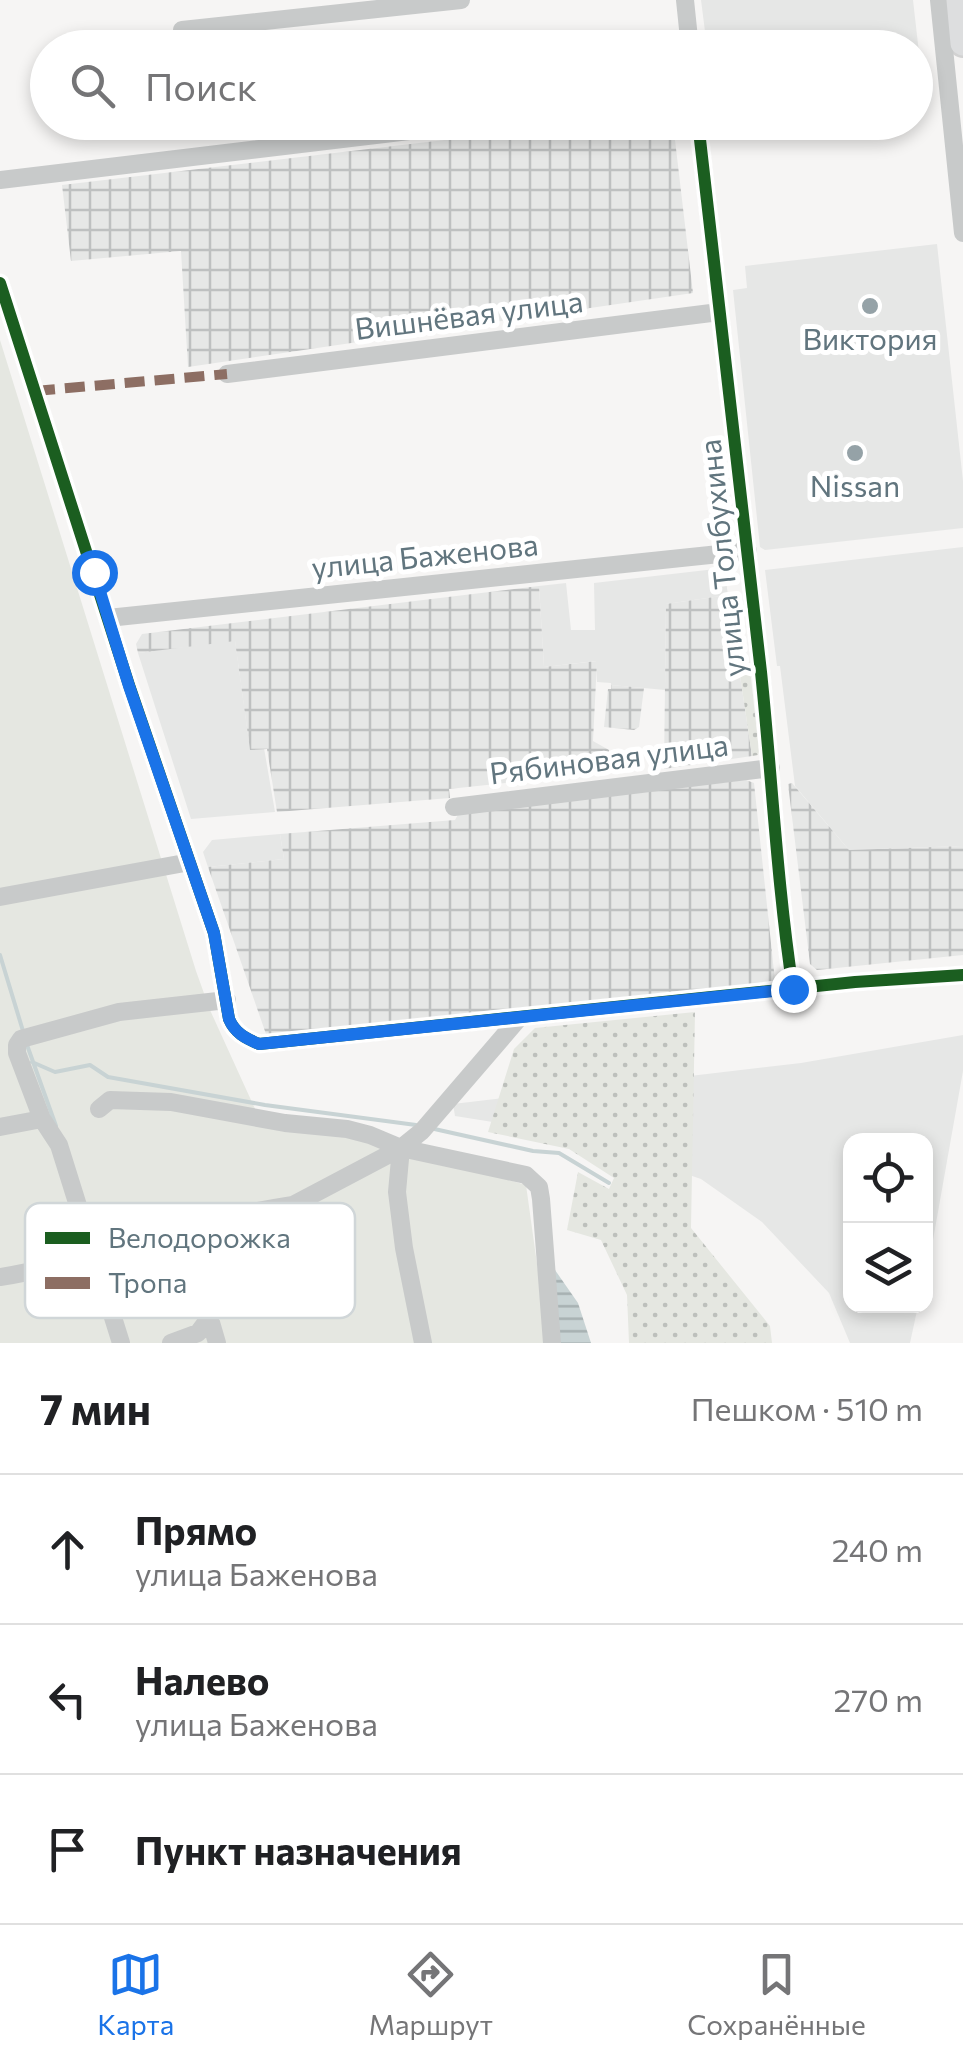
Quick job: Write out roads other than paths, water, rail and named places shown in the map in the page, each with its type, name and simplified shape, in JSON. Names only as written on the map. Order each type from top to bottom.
[{"type":"main road","points":[[959,0],[963,43]]},
{"type":"street","points":[[182,30],[461,0]]},
{"type":"street","points":[[686,0],[688,30]]},
{"type":"street","points":[[939,0],[963,233]]},
{"type":"street","points":[[0,180],[334,140]]},
{"type":"street","name":"улица Толбухина","points":[[700,140],[793,989]]},
{"type":"street","points":[[0,283],[214,933],[229,1019],[234,1030],[246,1039],[259,1044],[855,982],[963,976]]},
{"type":"street","name":"Вишнёвая улица","points":[[227,374],[719,312]]},
{"type":"street","name":"улица Баженова","points":[[108,618],[748,551]]},
{"type":"street","name":"Рябиновая улица","points":[[454,807],[771,768]]},
{"type":"street","points":[[0,897],[190,862]]},
{"type":"street","points":[[77,1203],[59,1145],[42,1120],[16,1045],[21,1039],[118,1012],[227,1000]]},
{"type":"street","points":[[296,1203],[401,1148],[422,1131],[520,1017]]},
{"type":"street","points":[[98,1109],[110,1100],[171,1102],[285,1123],[347,1129],[401,1148],[526,1175],[539,1187],[552,1343]]},
{"type":"street","points":[[0,1128],[42,1120]]},
{"type":"street","points":[[401,1148],[397,1192],[424,1343]]},
{"type":"street","points":[[0,1276],[25,1273]]},
{"type":"street","points":[[113,1318],[121,1343]]},
{"type":"street","points":[[171,1343],[198,1333],[210,1319]]},
{"type":"street","points":[[210,1319],[216,1343]]},
{"type":"waterway","points":[[0,955],[23,1031]]},
{"type":"waterway","points":[[27,1045],[56,1126]]},
{"type":"waterway","points":[[32,1062],[55,1072],[90,1065],[108,1077],[265,1105],[416,1125]]},
{"type":"waterway","points":[[430,1128],[559,1153],[609,1183]]},
{"type":"place","name":"Виктория","points":[[870,306]]},
{"type":"place","name":"Nissan","points":[[855,453]]}]
